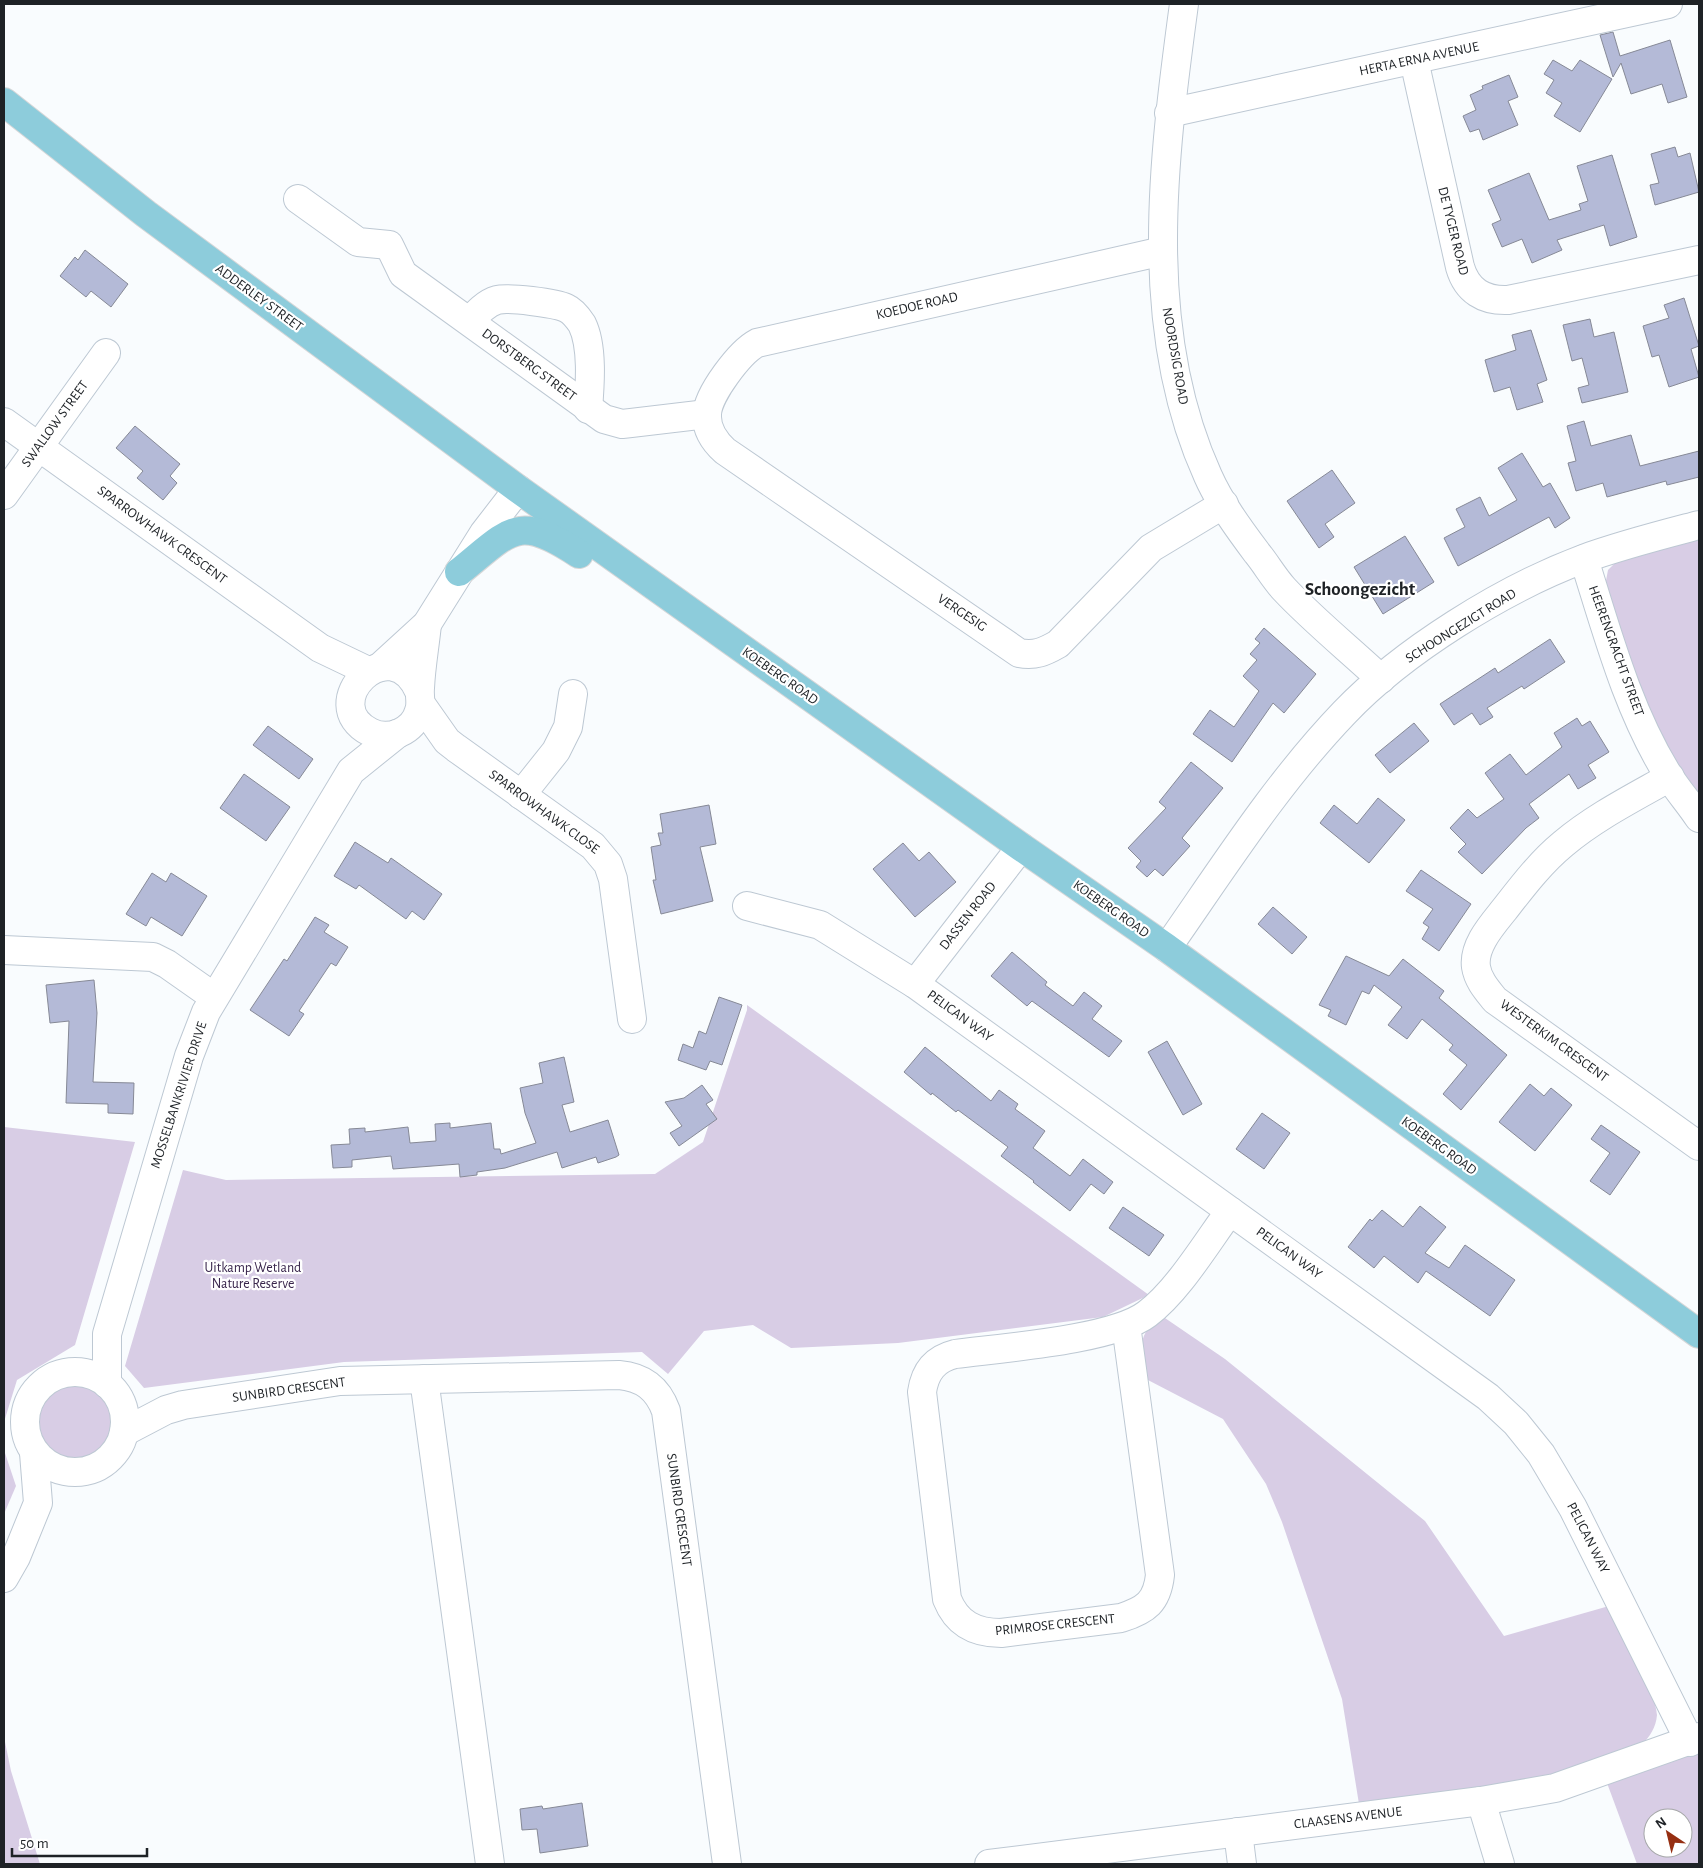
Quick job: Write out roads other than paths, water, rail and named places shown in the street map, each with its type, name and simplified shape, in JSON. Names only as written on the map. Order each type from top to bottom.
[{"type":"main road","name":"ADDERLEY STREET","points":[[4,102],[146,214],[518,489]]},
{"type":"main road","name":"KOEBERG ROAD","points":[[518,489],[667,597],[1167,948],[1699,1334]]},
{"type":"main road","points":[[459,572],[497,540],[511,533],[533,530],[552,536],[644,597],[652,600],[667,597]]},
{"type":"street","name":"NOORDSIG ROAD","points":[[1184,4],[1169,113],[1163,251],[1166,324],[1180,400],[1208,477],[1224,504],[1283,588],[1381,679]]},
{"type":"street","name":"HERTA ERNA AVENUE","points":[[1169,113],[1668,4]]},
{"type":"street","name":"DE TYGER ROAD","points":[[1414,60],[1460,267],[1469,286],[1480,295],[1489,299],[1508,300],[1699,260]]},
{"type":"street","name":"DORSTBERG STREET","points":[[298,200],[358,242],[389,245],[403,274],[604,419],[622,424],[707,414]]},
{"type":"street","name":"KOEDOE ROAD","points":[[707,414],[713,397],[740,355],[750,347],[765,340],[1163,251]]},
{"type":"street","name":"DORSTBERG STREET","points":[[470,321],[488,304],[503,299],[559,306],[572,312],[583,327],[588,353],[590,379],[588,409]]},
{"type":"street","name":"SWALLOW STREET","points":[[4,495],[106,353]]},
{"type":"street","name":"VERGESIG","points":[[707,414],[711,434],[725,450],[1020,653],[1030,655],[1043,652],[1058,644],[1151,548],[1224,504]]},
{"type":"street","name":"SPARROWHAWK CRESCENT","points":[[4,422],[320,648],[374,669]]},
{"type":"street","name":"MOSSELBANKRIVIER DRIVE","points":[[351,771],[353,708],[358,680],[374,669],[427,624],[484,533],[518,489]]},
{"type":"street","name":"SCHOONGEZIGT ROAD","points":[[1167,948],[1258,817],[1344,713],[1381,679],[1430,642],[1540,577],[1584,558],[1699,525]]},
{"type":"street","name":"HEERENGRACHT STREET","points":[[1584,558],[1626,686],[1646,732],[1670,777],[1699,818]]},
{"type":"street","name":"MOSSELBANKRIVIER DRIVE","points":[[4,1578],[16,1557],[38,1502],[34,1452],[26,1432],[26,1410],[36,1390],[54,1377],[75,1372],[94,1354],[107,1334],[189,1056],[214,997],[351,771],[402,732],[416,718],[420,697],[427,624]]},
{"type":"street","name":"SPARROWHAWK CRESCENT","points":[[320,648],[353,708]]},
{"type":"street","points":[[374,669],[389,666],[411,676],[420,697]]},
{"type":"street","points":[[521,795],[556,750],[568,726],[573,694]]},
{"type":"street","name":"SPARROWHAWK CLOSE","points":[[420,697],[447,741],[592,846],[608,864],[613,879],[632,1019]]},
{"type":"street","points":[[353,708],[359,724],[372,733],[389,736],[402,732]]},
{"type":"street","name":"SPARROWHAWK CLOSE","points":[[402,732],[447,741]]},
{"type":"street","name":"WESTERKIM CRESCENT","points":[[1670,777],[1607,812],[1563,844],[1533,874],[1485,936],[1478,953],[1476,965],[1479,977],[1495,1000],[1699,1146]]},
{"type":"street","name":"DASSEN ROAD","points":[[915,984],[1021,847]]},
{"type":"street","name":"PELICAN WAY","points":[[747,906],[820,925],[915,984],[1481,1391],[1516,1423],[1541,1454],[1573,1508],[1695,1739]]},
{"type":"street","points":[[4,950],[153,957],[167,964],[214,997]]},
{"type":"street","name":"PRIMROSE CRESCENT","points":[[1126,1325],[1160,1575],[1158,1591],[1144,1608],[1121,1618],[1001,1633],[982,1633],[966,1625],[952,1611],[947,1598],[922,1392],[926,1376],[937,1362],[955,1354],[1069,1338],[1126,1325],[1146,1315],[1164,1300],[1230,1211]]},
{"type":"street","name":"MOSSELBANKRIVIER DRIVE","points":[[38,1502],[80,1472],[100,1466],[116,1452],[124,1432],[124,1411],[112,1390],[107,1334]]},
{"type":"street","points":[[75,1372],[92,1375],[112,1390]]},
{"type":"street","name":"SUNBIRD CRESCENT","points":[[124,1432],[166,1410],[183,1405],[340,1381],[619,1375],[640,1380],[650,1386],[666,1411],[727,1864]]},
{"type":"street","points":[[424,1379],[490,1864]]},
{"type":"street","name":"SUNBIRD CRESCENT","points":[[112,1390],[135,1400],[183,1405]]},
{"type":"street","points":[[34,1452],[54,1468],[80,1472]]},
{"type":"street","name":"CLAASENS AVENUE","points":[[989,1864],[1481,1801],[1555,1788],[1695,1739]]},
{"type":"street","points":[[1481,1801],[1500,1864]]},
{"type":"street","points":[[1238,1832],[1242,1864]]},
{"type":"district","name":"Schoongezicht","points":[[1360,589]]},
{"type":"park label","name":"Uitkamp Wetland Nature Reserve","points":[[253,1276]]}]
